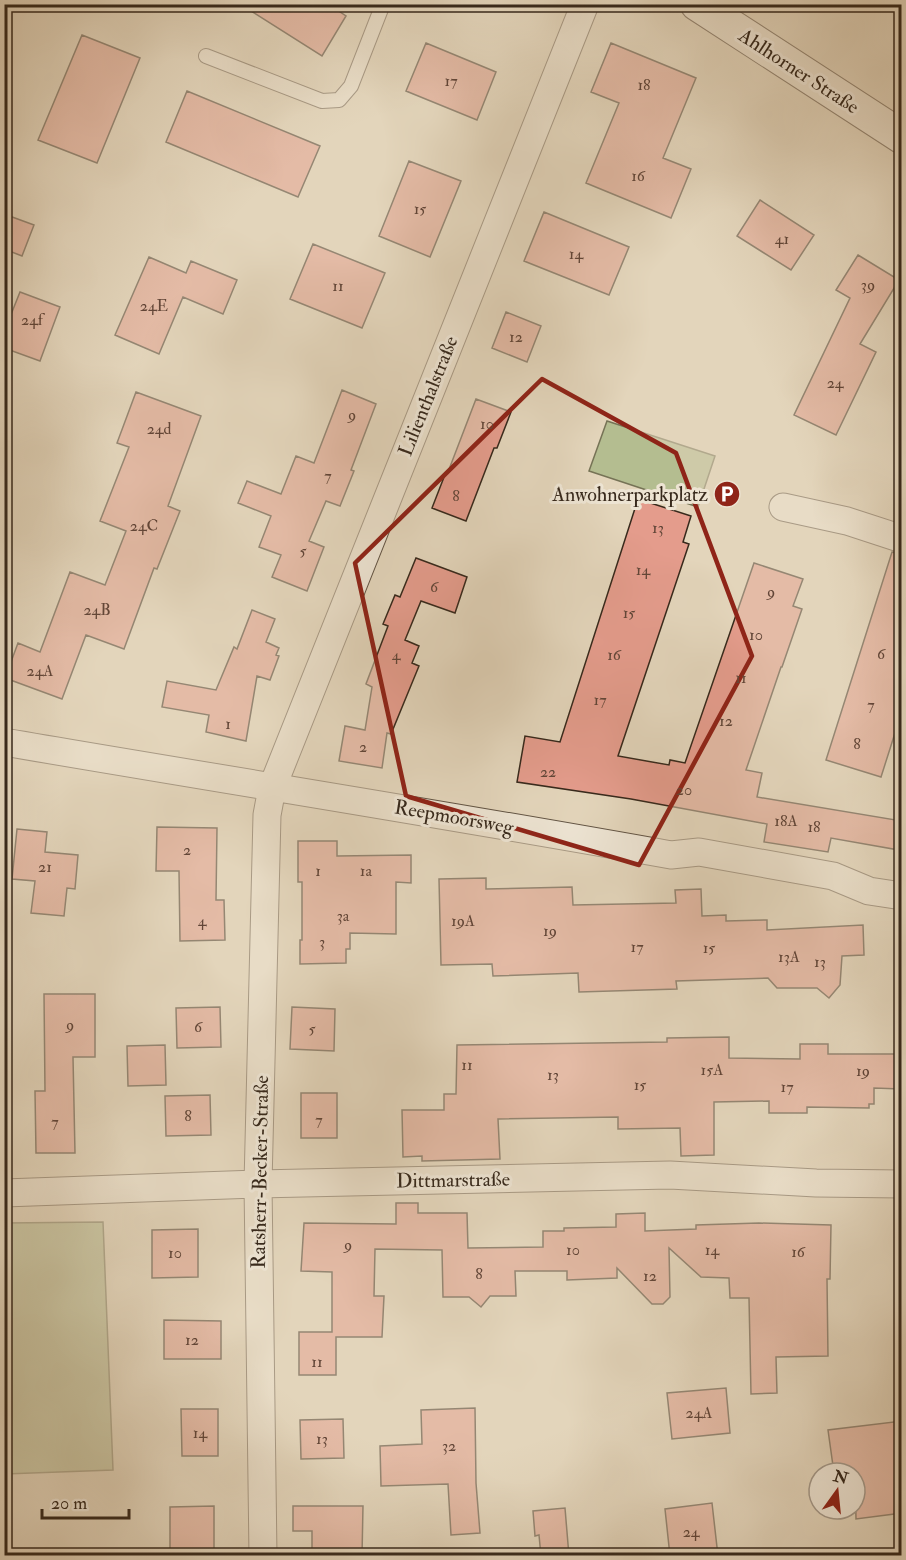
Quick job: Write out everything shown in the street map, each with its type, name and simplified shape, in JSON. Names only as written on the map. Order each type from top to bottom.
[{"type":"street","name":"Lilienthalstraße","points":[[272,788],[585,4]]},
{"type":"street","name":"Ahlhorner Straße","points":[[698,4],[902,137]]},
{"type":"street","points":[[783,507],[847,521],[902,539]]},
{"type":"street","name":"Reepmoorsweg","points":[[4,742],[272,788],[418,810],[671,855],[699,852],[833,876],[869,891],[902,896]]},
{"type":"street","name":"Ratsherr-Becker-Straße","points":[[263,1556],[258,1184],[267,816],[272,788]]},
{"type":"street","name":"Dittmarstraße","points":[[4,1193],[258,1184],[670,1175],[816,1183],[902,1184]]},
{"type":"lane","points":[[206,56],[322,101],[339,99],[351,86],[384,4]]},
{"type":"highlighted area","points":[[542,379],[676,453],[752,656],[639,865],[406,796],[355,563]]},
{"type":"green space","points":[[607,421],[715,456],[698,507],[589,471]]},
{"type":"green space","points":[[103,1222],[113,1470],[5,1474],[5,1223]]},
{"type":"building","points":[[240,4],[328,4],[346,16],[322,56]]},
{"type":"building","points":[[82,35],[140,58],[97,163],[38,140]]},
{"type":"building","points":[[426,43],[496,72],[477,120],[406,91]]},
{"type":"building","points":[[611,43],[696,78],[663,158],[691,169],[671,218],[586,183],[619,103],[591,92]]},
{"type":"building","points":[[187,91],[320,146],[298,197],[166,142]]},
{"type":"building","points":[[409,161],[461,181],[430,257],[379,236]]},
{"type":"building","points":[[760,200],[814,235],[791,270],[737,236]]},
{"type":"building","points":[[544,212],[629,247],[609,295],[524,261]]},
{"type":"building","points":[[4,214],[34,225],[22,256],[4,249]]},
{"type":"building","points":[[313,244],[385,273],[362,328],[290,299]]},
{"type":"building","points":[[858,255],[899,280],[860,344],[876,352],[836,435],[794,415],[850,298],[836,290]]},
{"type":"building","points":[[149,257],[186,273],[191,261],[237,280],[223,314],[183,297],[159,354],[115,335]]},
{"type":"building","points":[[20,292],[60,307],[40,361],[4,348],[4,332]]},
{"type":"building","points":[[506,312],[541,326],[527,362],[492,348]]},
{"type":"building","points":[[342,390],[376,404],[340,506],[326,501],[309,541],[324,547],[307,591],[272,577],[281,555],[259,547],[271,516],[238,503],[247,481],[281,494],[296,456],[314,463]]},
{"type":"building","points":[[136,392],[201,416],[168,506],[180,511],[157,569],[154,568],[124,649],[86,635],[62,699],[5,678],[18,643],[40,652],[70,572],[105,585],[126,531],[100,521],[129,447],[117,443]]},
{"type":"building","points":[[476,399],[511,412],[497,448],[494,448],[466,521],[432,508]]},
{"type":"building","points":[[638,499],[691,516],[683,542],[689,544],[618,756],[669,765],[670,760],[685,763],[754,563],[803,579],[793,606],[802,609],[746,770],[762,773],[757,797],[902,821],[899,850],[831,838],[828,852],[764,842],[767,824],[631,799],[517,782],[525,736],[560,742]]},
{"type":"building","points":[[892,552],[902,554],[902,735],[895,733],[881,777],[826,760]]},
{"type":"building","points":[[416,558],[467,577],[455,613],[421,601],[405,640],[419,646],[412,663],[419,666],[391,734],[387,733],[382,768],[339,761],[345,726],[365,730],[372,687],[366,684],[388,626],[383,624],[395,595],[400,597]]},
{"type":"building","points":[[252,610],[275,619],[266,642],[279,648],[276,655],[279,656],[270,680],[257,676],[246,741],[206,732],[209,715],[162,707],[167,681],[216,690],[234,647],[237,649]]},
{"type":"building","points":[[157,827],[217,828],[216,900],[224,900],[225,940],[180,941],[179,871],[156,871]]},
{"type":"building","points":[[17,829],[47,832],[45,852],[78,855],[75,889],[67,888],[64,916],[31,913],[35,881],[12,879]]},
{"type":"building","points":[[298,841],[337,841],[337,856],[411,855],[411,883],[396,882],[396,934],[350,933],[350,949],[346,949],[346,963],[300,964],[302,882],[298,882]]},
{"type":"building","points":[[486,878],[486,889],[572,887],[573,905],[676,903],[675,890],[701,889],[702,916],[726,915],[726,921],[767,920],[767,930],[863,925],[864,955],[842,956],[840,985],[829,998],[817,988],[777,988],[768,978],[676,981],[677,989],[579,992],[578,973],[493,976],[492,964],[441,965],[439,879]]},
{"type":"building","points":[[44,994],[95,994],[95,1057],[73,1057],[75,1153],[36,1153],[35,1091],[45,1091]]},
{"type":"building","points":[[220,1007],[221,1047],[177,1048],[176,1008]]},
{"type":"building","points":[[292,1007],[335,1009],[334,1051],[290,1049]]},
{"type":"building","points":[[729,1037],[729,1058],[800,1059],[800,1044],[828,1044],[828,1054],[901,1054],[901,1089],[874,1088],[874,1104],[869,1104],[869,1108],[807,1107],[807,1113],[769,1113],[769,1101],[714,1102],[714,1155],[681,1156],[680,1128],[618,1129],[618,1117],[498,1119],[500,1159],[422,1161],[422,1156],[403,1157],[402,1110],[444,1110],[444,1094],[456,1094],[457,1045],[667,1042],[667,1038]]},
{"type":"building","points":[[165,1045],[166,1085],[128,1086],[127,1046]]},
{"type":"building","points":[[301,1093],[337,1093],[337,1138],[301,1138]]},
{"type":"building","points":[[210,1095],[211,1135],[166,1136],[165,1096]]},
{"type":"building","points":[[396,1203],[418,1203],[418,1213],[467,1213],[468,1248],[543,1247],[543,1231],[564,1231],[564,1228],[616,1227],[616,1214],[645,1213],[645,1231],[696,1229],[696,1225],[759,1223],[831,1225],[830,1279],[827,1279],[828,1356],[776,1357],[777,1393],[751,1394],[749,1298],[730,1298],[729,1278],[701,1277],[669,1248],[670,1297],[663,1304],[652,1304],[617,1268],[617,1278],[567,1280],[567,1271],[515,1271],[516,1296],[490,1296],[481,1307],[469,1297],[443,1297],[442,1250],[375,1249],[374,1296],[384,1296],[382,1337],[336,1337],[336,1375],[299,1375],[299,1332],[332,1332],[332,1272],[301,1271],[304,1223],[396,1224]]},
{"type":"building","points":[[198,1229],[198,1277],[152,1278],[152,1230]]},
{"type":"building","points":[[164,1320],[221,1321],[221,1359],[164,1359]]},
{"type":"building","points":[[726,1388],[730,1433],[672,1439],[667,1393]]},
{"type":"building","points":[[475,1408],[476,1483],[480,1533],[451,1535],[448,1484],[381,1486],[380,1446],[422,1444],[421,1410]]},
{"type":"building","points":[[181,1409],[218,1409],[218,1456],[182,1456]]},
{"type":"building","points":[[343,1419],[344,1458],[301,1459],[300,1420]]},
{"type":"building","points":[[902,1421],[902,1513],[867,1518],[867,1461],[832,1461],[828,1430]]},
{"type":"building","points":[[712,1503],[718,1556],[670,1556],[665,1509]]},
{"type":"building","points":[[214,1506],[214,1553],[170,1553],[170,1507]]},
{"type":"building","points":[[293,1506],[363,1506],[362,1556],[312,1556],[312,1531],[293,1531]]},
{"type":"building","points":[[565,1508],[569,1556],[541,1556],[539,1535],[535,1536],[533,1511]]},
{"type":"place","name":"Anwohnerparkplatz","points":[[727,494]]}]
